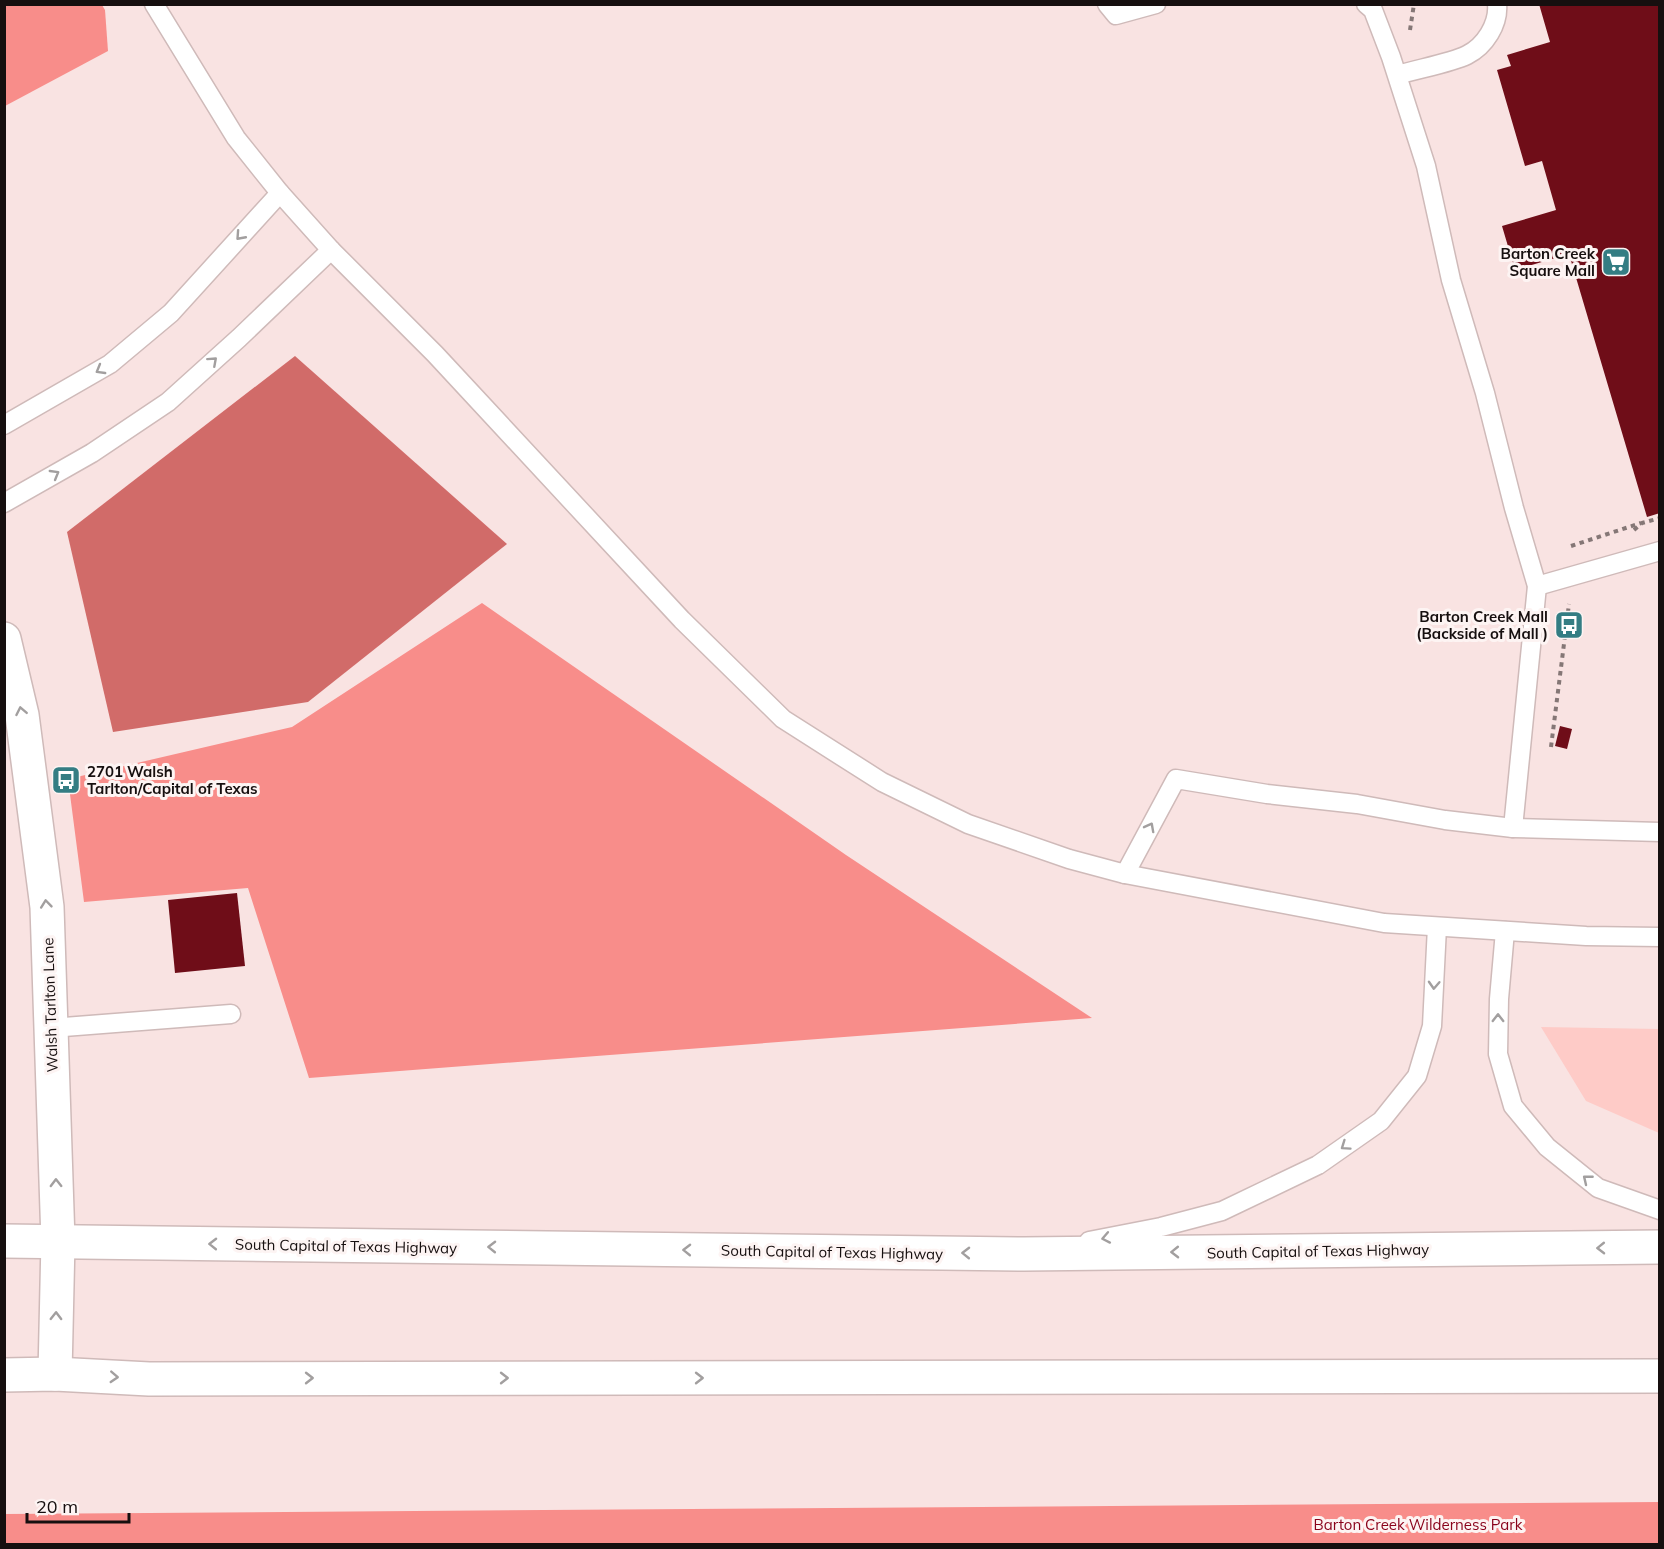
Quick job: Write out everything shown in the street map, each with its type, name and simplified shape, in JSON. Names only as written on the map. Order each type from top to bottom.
[{"type":"main road","name":"Walsh Tarlton Lane","points":[[4,639],[22,715],[46,908],[58,1241],[55,1374]]},
{"type":"main road","name":"South Capital of Texas Highway","points":[[4,1241],[1024,1254],[1659,1247]]},
{"type":"main road","points":[[4,1375],[55,1374],[149,1378],[1659,1376]]},
{"type":"lane","points":[[154,4],[236,138],[280,193],[331,250],[435,354],[682,620],[783,719],[882,782],[968,824],[1069,859],[1125,874],[1384,923],[1586,936],[1659,937]]},
{"type":"lane","points":[[1107,4],[1116,15],[1156,4]]},
{"type":"lane","points":[[1366,4],[1373,10],[1398,75],[1426,166],[1451,280],[1485,393],[1514,508],[1537,586],[1513,828]]},
{"type":"lane","points":[[1398,75],[1466,56],[1491,32],[1496,19],[1497,4]]},
{"type":"lane","points":[[4,425],[110,364],[171,312],[280,193]]},
{"type":"lane","points":[[4,503],[92,453],[168,402],[331,250]]},
{"type":"lane","points":[[1537,586],[1659,551]]},
{"type":"lane","points":[[1125,874],[1176,779],[1267,794],[1357,804],[1445,820],[1513,828],[1659,832]]},
{"type":"lane","points":[[1024,1254],[1161,1227],[1222,1211],[1318,1165],[1381,1122],[1417,1076],[1432,1026],[1437,927]]},
{"type":"lane","points":[[1505,931],[1498,999],[1498,1054],[1513,1106],[1547,1147],[1598,1188],[1659,1210]]},
{"type":"lane","points":[[51,1028],[231,1014]]},
{"type":"path","points":[[1569,547],[1641,523]]},
{"type":"path","points":[[1551,747],[1570,600]]},
{"type":"shaded area","points":[[295,356],[507,544],[308,702],[113,732],[67,532]]},
{"type":"shaded area","points":[[1541,1027],[1659,1029],[1659,1133],[1586,1101]]},
{"type":"green space","points":[[5,4],[102,5],[105,10],[108,51],[5,106]]},
{"type":"green space","points":[[482,603],[846,855],[1092,1018],[309,1078],[248,888],[84,902],[68,779],[292,727]]},
{"type":"green space","name":"Barton Creek Wilderness Park","points":[[1659,1502],[1659,1544],[4,1544],[5,1514]]},
{"type":"building","name":"Barton Creek Square Mall","points":[[1539,4],[1660,4],[1660,513],[1647,517],[1569,254],[1515,270],[1502,226],[1556,210],[1542,161],[1525,166],[1497,70],[1511,66],[1507,55],[1550,42]]},
{"type":"building","points":[[1560,726],[1572,729],[1567,749],[1555,746]]},
{"type":"building","points":[[237,893],[245,966],[175,973],[168,900]]},
{"type":"place","name":"Barton Creek Square Mall","points":[[1616,262]]},
{"type":"place","name":"Barton Creek Mall (Backside of Mall )","points":[[1569,625]]},
{"type":"place","name":"2701 Walsh Tarlton/Capital of Texas","points":[[66,780]]}]
